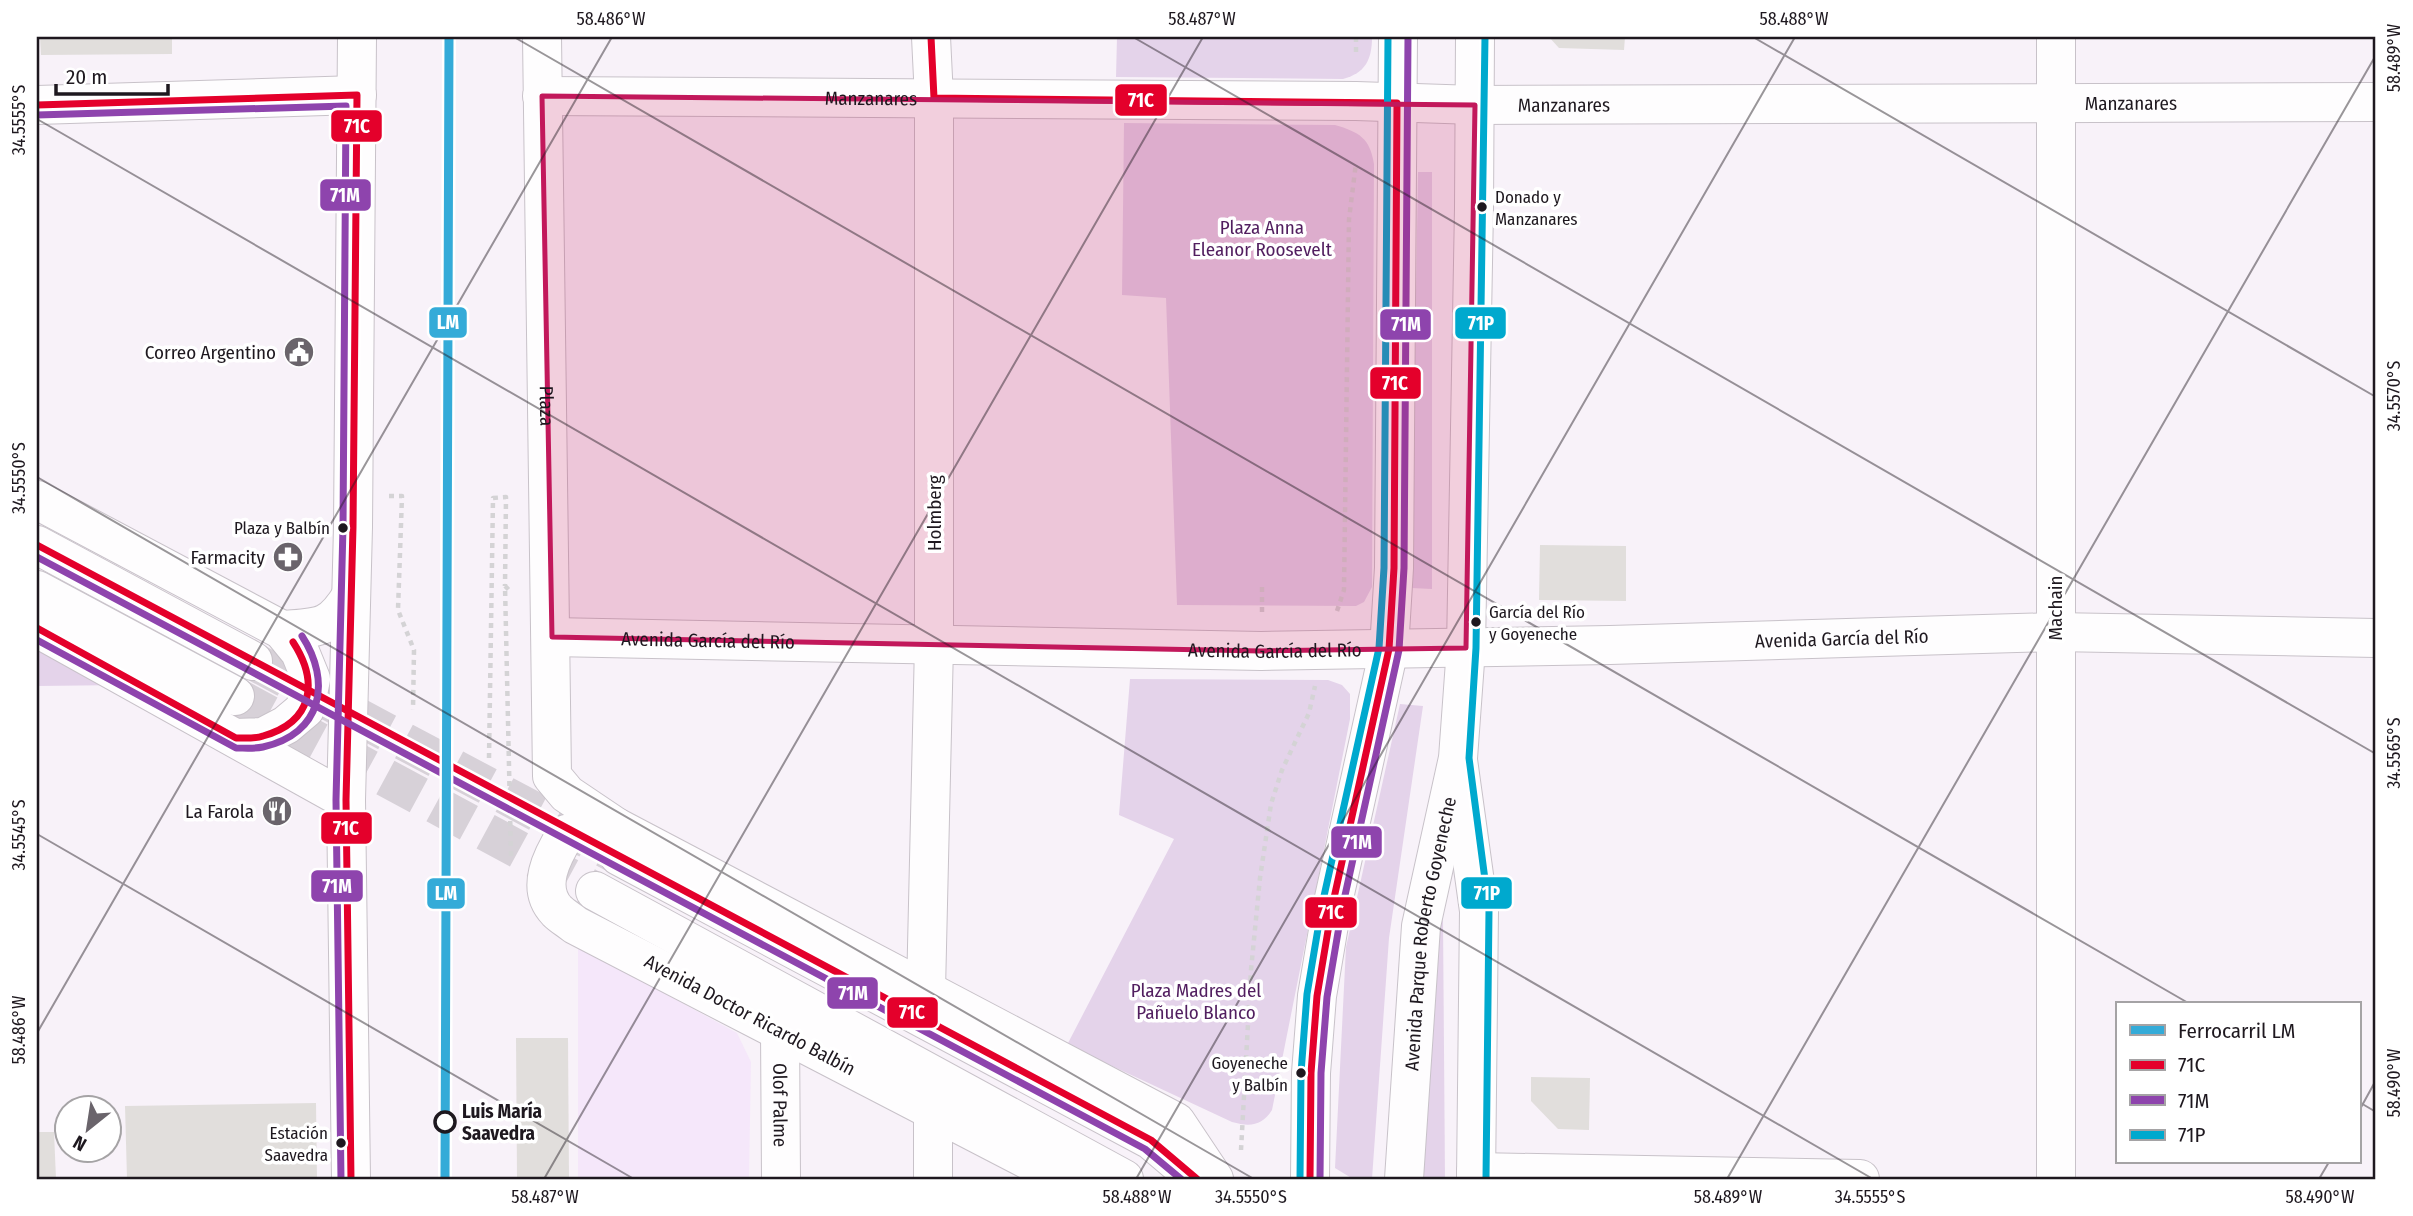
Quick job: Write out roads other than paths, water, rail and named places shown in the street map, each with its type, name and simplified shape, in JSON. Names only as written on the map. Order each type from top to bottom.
[{"type":"street","points":[[351,1179],[346,800],[354,527],[357,37]]},
{"type":"street","name":"Plaza","points":[[542,37],[552,776],[567,794],[618,842]]},
{"type":"street","name":"Holmberg","points":[[926,990],[934,645],[934,98],[931,37]]},
{"type":"street","points":[[1310,1179],[1311,1073],[1317,996],[1332,907],[1389,649],[1394,568],[1398,37]]},
{"type":"street","name":"Avenida Parque Roberto Goyeneche","points":[[1404,1179],[1420,926],[1458,758],[1466,648],[1475,37]]},
{"type":"street","name":"Machain","points":[[2056,37],[2056,1179]]},
{"type":"street","points":[[37,105],[356,95]]},
{"type":"street","name":"Manzanares","points":[[542,96],[1475,104],[2376,102]]},
{"type":"street","points":[[37,500],[282,630],[300,652],[311,679],[305,709],[286,725],[263,737],[236,737]]},
{"type":"street","points":[[37,545],[253,661]]},
{"type":"street","points":[[37,590],[235,696]]},
{"type":"street","points":[[282,630],[319,627],[339,615],[351,596]]},
{"type":"street","points":[[37,628],[346,800]]},
{"type":"street","name":"Avenida García del Río","points":[[551,637],[1261,651],[2055,632],[2376,638]]},
{"type":"street","points":[[1458,758],[1479,911],[1476,1176],[1860,1179]]},
{"type":"street","name":"Avenida Doctor Ricardo Balbín","points":[[618,842],[596,827],[566,834],[553,853],[545,885],[555,910],[575,925],[1065,1179]]},
{"type":"street","points":[[618,842],[926,990],[1176,1122],[1214,1179]]},
{"type":"street","points":[[618,842],[1151,1140],[1197,1179]]},
{"type":"street","points":[[595,891],[1124,1179]]},
{"type":"street","name":"Olof Palme","points":[[780,1031],[781,1179]]},
{"type":"street","points":[[933,1111],[933,1179]]},
{"type":"tunnel","points":[[253,661],[619,856]]},
{"type":"tunnel","points":[[235,696],[595,891]]},
{"type":"rail line","name":"LM","points":[[445,1179],[449,37]]},
{"type":"place","name":"Donado y Manzanares","points":[[1482,207]]},
{"type":"place","name":"Correo Argentino","points":[[299,352]]},
{"type":"place","name":"Plaza y Balbín","points":[[343,528]]},
{"type":"place","name":"Farmacity","points":[[288,557]]},
{"type":"place","name":"García del Río y Goyeneche","points":[[1476,622]]},
{"type":"place","name":"La Farola","points":[[277,811]]},
{"type":"place","name":"Goyeneche y Balbín","points":[[1301,1073]]},
{"type":"place","name":"Luis María Saavedra","points":[[445,1122]]},
{"type":"place","name":"Estación Saavedra","points":[[341,1143]]},
{"type":"park label","name":"Plaza Anna Eleanor Roosevelt","points":[[1262,238]]},
{"type":"park label","name":"Plaza Madres del Pañuelo Blanco","points":[[1196,1001]]}]
